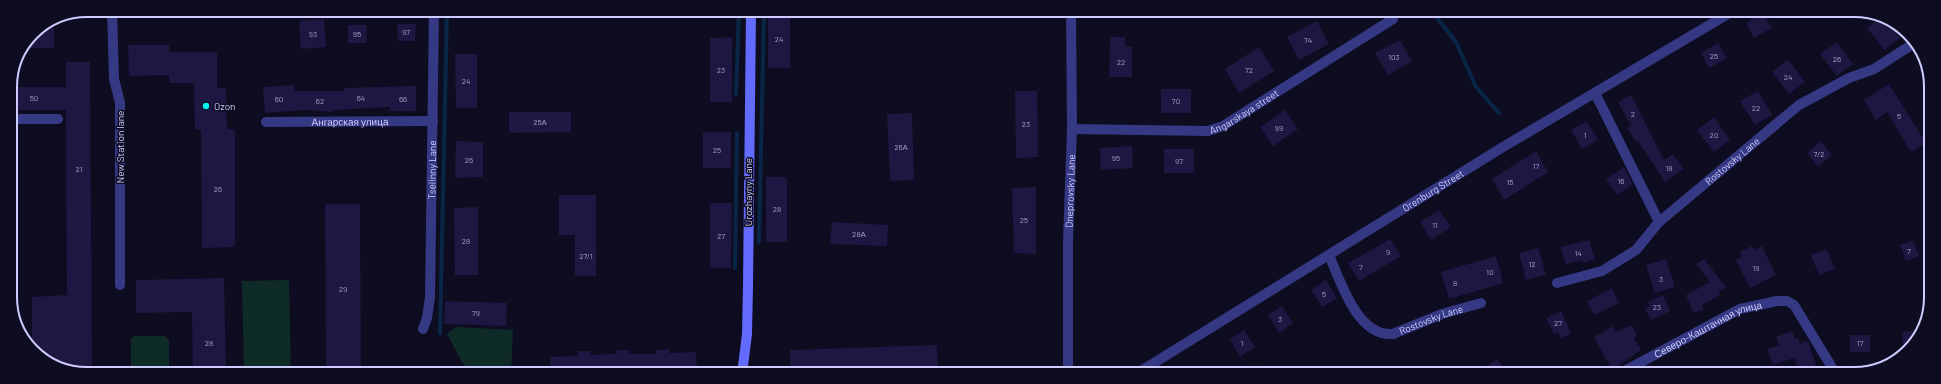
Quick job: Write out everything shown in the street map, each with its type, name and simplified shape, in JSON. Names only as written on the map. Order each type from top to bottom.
[{"type":"street","name":"New Station lane","points":[[112,17],[114,78],[120,103],[120,285]]},
{"type":"street","name":"Tselinny Lane","points":[[423,329],[427,318],[430,296],[434,17]]},
{"type":"street","name":"Urozhayny Lane","points":[[743,367],[748,292],[751,17]]},
{"type":"street","name":"Dneprovsky Lane","points":[[1068,367],[1068,241],[1072,129],[1071,17]]},
{"type":"street","name":"Orenburg Street","points":[[1147,367],[1594,93],[1723,17]]},
{"type":"street","name":"Angarskaya street","points":[[1072,129],[1208,131],[1223,126],[1393,19]]},
{"type":"street","name":"Rostovsky Lane","points":[[1557,283],[1602,271],[1636,250],[1659,222],[1799,105],[1849,78],[1874,69],[1911,45]]},
{"type":"street","points":[[1594,93],[1659,222]]},
{"type":"street","points":[[17,119],[58,119]]},
{"type":"street","name":"Ангарская улица","points":[[266,122],[433,121]]},
{"type":"street","name":"Rostovsky Lane","points":[[1329,255],[1358,316],[1375,330],[1385,334],[1392,334],[1442,314],[1481,303]]},
{"type":"street","name":"Северо-Каштачная улица","points":[[1631,367],[1740,309],[1777,301],[1787,301],[1794,305],[1832,367]]},
{"type":"green space","points":[[289,280],[291,367],[244,367],[242,281]]},
{"type":"green space","points":[[456,327],[513,330],[511,367],[466,367],[447,334]]},
{"type":"green space","points":[[134,336],[165,336],[169,341],[169,367],[131,367],[131,338]]},
{"type":"building","points":[[768,17],[790,17],[790,68],[768,68]]},
{"type":"building","points":[[1756,17],[1765,17],[1772,28],[1754,38],[1746,23]]},
{"type":"building","points":[[324,19],[326,47],[301,49],[299,21]]},
{"type":"building","points":[[1317,21],[1329,44],[1299,60],[1287,37]]},
{"type":"building","points":[[1876,21],[1893,29],[1900,38],[1884,50],[1867,28]]},
{"type":"building","points":[[397,24],[416,24],[415,41],[398,41]]},
{"type":"building","points":[[348,25],[366,25],[367,43],[348,43]]},
{"type":"building","points":[[54,26],[54,48],[29,48],[48,29]]},
{"type":"building","points":[[732,37],[732,102],[710,102],[710,38]]},
{"type":"building","points":[[1110,37],[1125,37],[1125,47],[1132,47],[1132,77],[1109,77]]},
{"type":"building","points":[[1400,40],[1412,61],[1388,75],[1375,53]]},
{"type":"building","points":[[1837,42],[1853,64],[1837,76],[1820,54]]},
{"type":"building","points":[[1718,43],[1727,58],[1709,68],[1701,53]]},
{"type":"building","points":[[128,45],[169,45],[169,52],[217,52],[217,88],[226,88],[227,129],[235,129],[235,247],[202,248],[201,130],[195,129],[194,83],[169,83],[169,75],[129,76]]},
{"type":"building","points":[[1259,47],[1274,71],[1239,93],[1225,69]]},
{"type":"building","points":[[455,54],[477,54],[477,108],[456,108]]},
{"type":"building","points":[[1788,59],[1805,82],[1789,94],[1772,72]]},
{"type":"building","points":[[66,62],[90,62],[92,367],[69,365],[56,360],[41,350],[32,340],[32,297],[67,295],[66,110],[17,110],[17,87],[66,87]]},
{"type":"building","points":[[1889,84],[1924,140],[1924,144],[1911,152],[1887,112],[1876,120],[1864,100]]},
{"type":"building","points":[[294,85],[294,91],[344,91],[344,88],[416,86],[416,111],[390,111],[390,107],[333,110],[333,112],[306,110],[265,113],[263,87]]},
{"type":"building","points":[[1161,89],[1191,89],[1191,113],[1161,113]]},
{"type":"building","points":[[1015,91],[1037,91],[1038,157],[1016,158]]},
{"type":"building","points":[[1758,91],[1772,115],[1755,125],[1740,101]]},
{"type":"building","points":[[1631,95],[1664,160],[1673,154],[1684,169],[1665,182],[1638,141],[1636,142],[1627,128],[1631,126],[1618,102]]},
{"type":"building","points":[[1285,110],[1298,129],[1273,146],[1260,127]]},
{"type":"building","points":[[509,112],[571,112],[571,132],[509,133]]},
{"type":"building","points":[[912,113],[914,180],[890,181],[887,114]]},
{"type":"building","points":[[1714,117],[1730,140],[1714,152],[1697,130]]},
{"type":"building","points":[[1587,121],[1598,140],[1582,149],[1571,130]]},
{"type":"building","points":[[703,132],[731,132],[731,168],[703,168]]},
{"type":"building","points":[[456,141],[483,142],[483,177],[455,178]]},
{"type":"building","points":[[1821,141],[1832,155],[1818,167],[1807,153]]},
{"type":"building","points":[[1132,146],[1133,168],[1101,170],[1100,148]]},
{"type":"building","points":[[1164,149],[1194,149],[1194,173],[1164,173]]},
{"type":"building","points":[[1536,151],[1548,172],[1504,200],[1492,179]]},
{"type":"building","points":[[1624,167],[1633,184],[1617,195],[1606,179]]},
{"type":"building","points":[[766,177],[787,177],[787,242],[766,242]]},
{"type":"building","points":[[1036,187],[1036,254],[1014,253],[1012,188]]},
{"type":"building","points":[[559,195],[596,195],[596,276],[575,276],[575,235],[559,235]]},
{"type":"building","points":[[710,203],[732,203],[731,268],[710,268]]},
{"type":"building","points":[[325,204],[360,204],[361,367],[326,367]]},
{"type":"building","points":[[478,207],[478,275],[455,275],[454,208]]},
{"type":"building","points":[[1439,210],[1451,227],[1431,240],[1420,222]]},
{"type":"building","points":[[832,222],[888,225],[887,246],[830,244]]},
{"type":"building","points":[[1390,239],[1401,256],[1359,281],[1348,263]]},
{"type":"building","points":[[1589,240],[1595,259],[1583,263],[1583,260],[1566,264],[1560,247]]},
{"type":"building","points":[[1913,241],[1919,256],[1906,261],[1900,245]]},
{"type":"building","points":[[1752,246],[1754,250],[1762,246],[1776,275],[1750,288],[1736,260],[1742,257],[1740,252]]},
{"type":"building","points":[[1538,248],[1546,275],[1526,280],[1519,253]]},
{"type":"building","points":[[1826,249],[1835,269],[1819,275],[1811,255]]},
{"type":"building","points":[[1496,256],[1503,283],[1449,299],[1441,272]]},
{"type":"building","points":[[1666,259],[1675,287],[1655,293],[1646,265]]},
{"type":"building","points":[[1704,259],[1726,287],[1719,292],[1720,295],[1702,305],[1704,310],[1693,313],[1686,295],[1710,282],[1696,264]]},
{"type":"building","points":[[224,278],[226,367],[193,367],[192,312],[136,313],[136,280]]},
{"type":"building","points":[[1326,280],[1337,298],[1322,307],[1311,290]]},
{"type":"building","points":[[1612,288],[1619,303],[1594,315],[1587,301]]},
{"type":"building","points":[[1663,295],[1670,311],[1651,320],[1645,309],[1650,306],[1648,302]]},
{"type":"building","points":[[445,301],[507,303],[506,326],[444,324]]},
{"type":"building","points":[[1282,306],[1293,323],[1279,333],[1268,315]]},
{"type":"building","points":[[1561,311],[1571,333],[1561,339],[1558,332],[1554,334],[1546,318]]},
{"type":"building","points":[[1632,325],[1637,336],[1634,338],[1641,350],[1616,367],[1610,367],[1594,337],[1613,326],[1615,332]]},
{"type":"building","points":[[1244,330],[1255,347],[1240,357],[1230,339]]},
{"type":"building","points":[[1916,330],[1910,340],[1903,347],[1902,332]]},
{"type":"building","points":[[1792,331],[1795,339],[1798,338],[1800,344],[1808,341],[1816,365],[1810,367],[1797,367],[1794,358],[1773,365],[1767,349],[1779,345],[1776,337]]},
{"type":"building","points":[[1850,335],[1870,335],[1870,352],[1850,352]]},
{"type":"building","points":[[937,345],[938,367],[790,367],[790,350]]},
{"type":"building","points":[[669,349],[669,353],[696,352],[697,367],[550,367],[550,357],[578,356],[578,351],[590,351],[590,355],[617,354],[617,350],[629,350],[629,354],[656,354],[656,350]]},
{"type":"building","points":[[1497,359],[1503,367],[1486,367]]},
{"type":"waterway","points":[[440,333],[447,17]]},
{"type":"waterway","points":[[736,94],[739,17]]},
{"type":"waterway","points":[[759,242],[764,17]]},
{"type":"waterway","points":[[1437,17],[1456,42],[1476,87],[1499,113]]},
{"type":"waterway","points":[[735,268],[737,133]]},
{"type":"place","name":"Ozon","points":[[206,106]]}]
